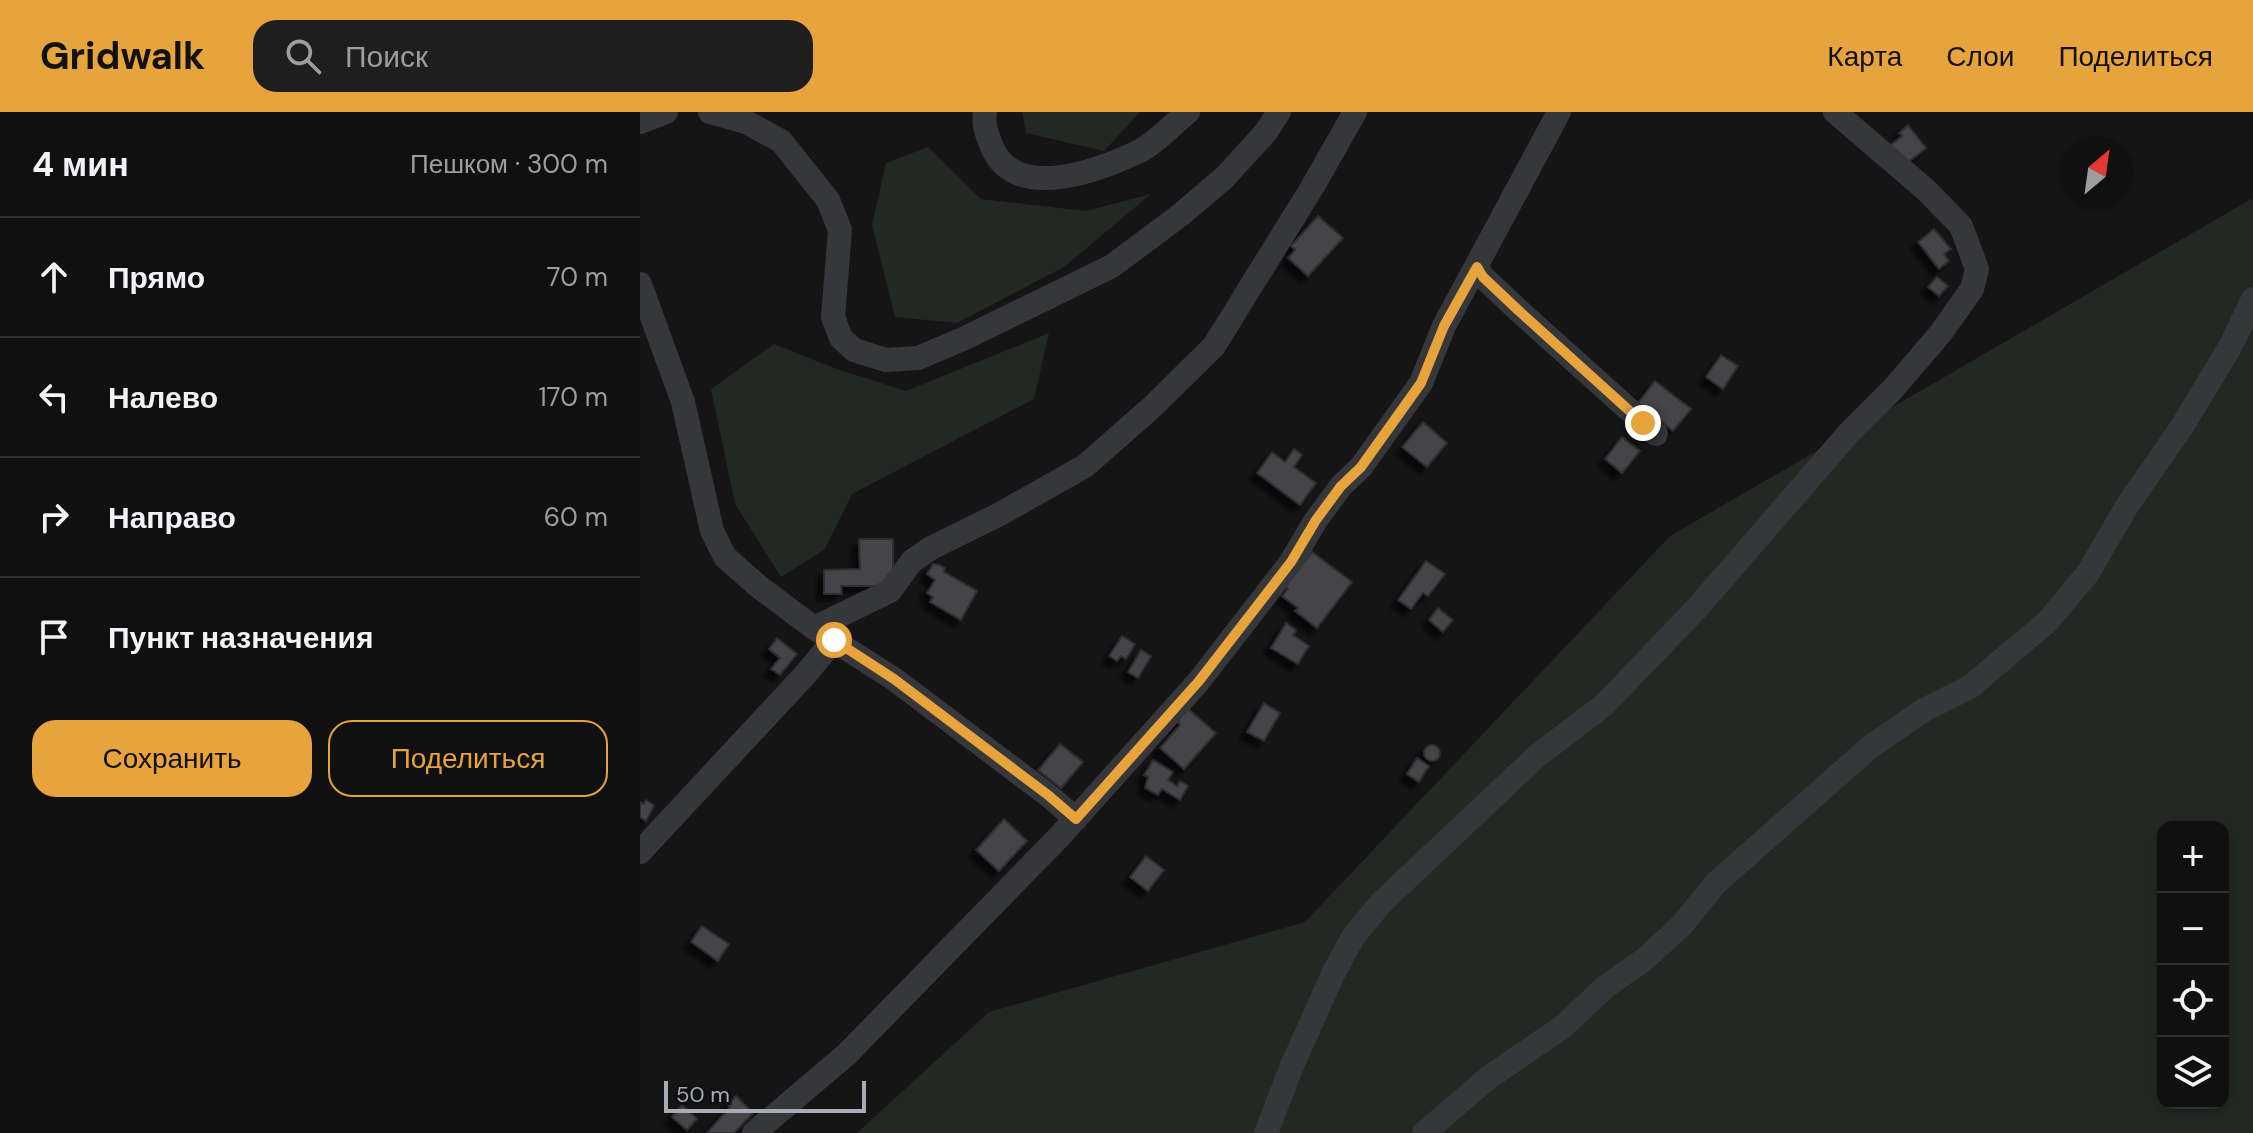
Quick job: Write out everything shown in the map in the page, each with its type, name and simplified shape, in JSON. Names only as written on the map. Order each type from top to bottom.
[{"type":"street","points":[[640,122],[666,112]]},
{"type":"street","points":[[710,112],[746,122],[781,141],[828,200],[840,230],[833,317],[841,338],[854,350],[886,360],[918,358],[929,354],[1112,266],[1224,178],[1266,132],[1279,112]]},
{"type":"street","points":[[985,112],[983,124],[998,162],[1031,179],[1066,176],[1144,149],[1188,112]]},
{"type":"street","points":[[640,852],[732,755],[824,634],[890,591],[912,561],[931,548],[1000,514],[1085,466],[1151,408],[1214,346],[1355,112]]},
{"type":"street","points":[[754,1133],[847,1054],[1076,819],[1199,681],[1291,562],[1316,520],[1341,486],[1361,467],[1421,383],[1444,326],[1559,112]]},
{"type":"street","points":[[1266,1133],[1334,972],[1353,937],[1372,914],[1537,756],[1604,705],[1697,608],[1848,434],[1892,390],[1940,334],[1972,289],[1977,269],[1961,226],[1926,190],[1835,112]]},
{"type":"street","points":[[1477,267],[1483,277],[1518,310],[1656,434]]},
{"type":"street","points":[[640,284],[683,402],[712,531],[725,557],[758,586],[894,679],[1076,819]]},
{"type":"street","points":[[1424,1133],[1488,1078],[1564,1026],[1605,987],[1645,959],[1682,925],[1715,884],[1870,747],[1924,710],[1970,687],[2048,621],[2088,573],[2127,506],[2183,425],[2230,347],[2253,299]]},
{"type":"shaded area","points":[[1022,112],[1140,112],[1104,151],[1026,133]]},
{"type":"shaded area","points":[[928,147],[981,199],[1086,211],[1151,194],[1064,267],[957,323],[895,317],[872,225],[886,163]]},
{"type":"shaded area","points":[[2253,198],[2253,1133],[857,1133],[989,1012],[1305,922],[1670,536]]},
{"type":"shaded area","points":[[1049,333],[1034,399],[852,494],[824,550],[781,577],[735,504],[711,389],[774,344],[834,368],[906,391]]},
{"type":"building","points":[[1908,125],[1926,148],[1902,167],[1887,148],[1902,136],[1899,133]]},
{"type":"building","points":[[1318,216],[1343,238],[1308,276],[1288,258],[1295,250],[1291,246]]},
{"type":"building","points":[[1934,229],[1951,249],[1944,254],[1949,261],[1939,269],[1918,242]]},
{"type":"building","points":[[1937,277],[1948,286],[1939,296],[1928,287]]},
{"type":"building","points":[[1721,355],[1738,366],[1723,389],[1706,377]]},
{"type":"building","points":[[1655,381],[1691,409],[1673,431],[1638,403]]},
{"type":"building","points":[[1423,422],[1447,443],[1427,467],[1402,447]]},
{"type":"building","points":[[1622,437],[1640,451],[1622,473],[1605,459]]},
{"type":"building","points":[[1294,449],[1302,455],[1294,467],[1316,483],[1300,505],[1257,473],[1272,452],[1285,462]]},
{"type":"building","points":[[859,539],[893,539],[893,586],[841,586],[842,594],[824,594],[824,570],[860,569]]},
{"type":"building","points":[[1312,552],[1352,582],[1317,628],[1282,596],[1288,589],[1285,586]]},
{"type":"building","points":[[1426,561],[1445,574],[1428,596],[1423,593],[1411,609],[1398,600]]},
{"type":"building","points":[[933,564],[945,568],[944,572],[977,591],[961,620],[930,602],[933,597],[927,593],[935,580],[927,574]]},
{"type":"building","points":[[1438,608],[1453,620],[1443,632],[1429,620]]},
{"type":"building","points":[[1286,623],[1296,630],[1293,635],[1309,646],[1298,664],[1271,648]]},
{"type":"building","points":[[1122,636],[1135,644],[1126,659],[1121,656],[1117,661],[1109,656]]},
{"type":"building","points":[[777,638],[797,654],[780,675],[771,669],[780,658],[769,649]]},
{"type":"building","points":[[1141,650],[1151,656],[1138,678],[1128,672]]},
{"type":"building","points":[[1264,703],[1280,713],[1264,741],[1247,732]]},
{"type":"building","points":[[1188,709],[1216,733],[1184,769],[1160,748],[1180,725],[1177,721]]},
{"type":"building","points":[[1060,744],[1083,762],[1061,788],[1038,770]]},
{"type":"building","points":[[1432,745],[1438,747],[1438,759],[1432,761],[1426,759],[1424,753],[1426,747]]},
{"type":"building","points":[[1417,758],[1429,766],[1419,782],[1407,774]]},
{"type":"building","points":[[1153,760],[1173,772],[1168,780],[1177,786],[1180,781],[1188,786],[1180,800],[1162,789],[1158,795],[1145,788],[1148,777],[1144,775]]},
{"type":"building","points":[[646,800],[654,805],[646,821],[640,817],[640,802],[644,804]]},
{"type":"building","points":[[1004,819],[1027,841],[999,871],[976,850]]},
{"type":"building","points":[[1146,856],[1164,870],[1148,891],[1130,877]]},
{"type":"building","points":[[702,926],[729,944],[718,961],[691,942]]},
{"type":"building","points":[[736,1096],[753,1113],[734,1133],[707,1133],[730,1107],[728,1105]]},
{"type":"building","points":[[682,1105],[697,1119],[687,1130],[672,1117]]},
{"type":"route","points":[[834,640],[894,679],[1076,819],[1199,681],[1291,562],[1341,486],[1361,467],[1421,383],[1444,326],[1477,267],[1483,277],[1518,310],[1643,423]]}]
